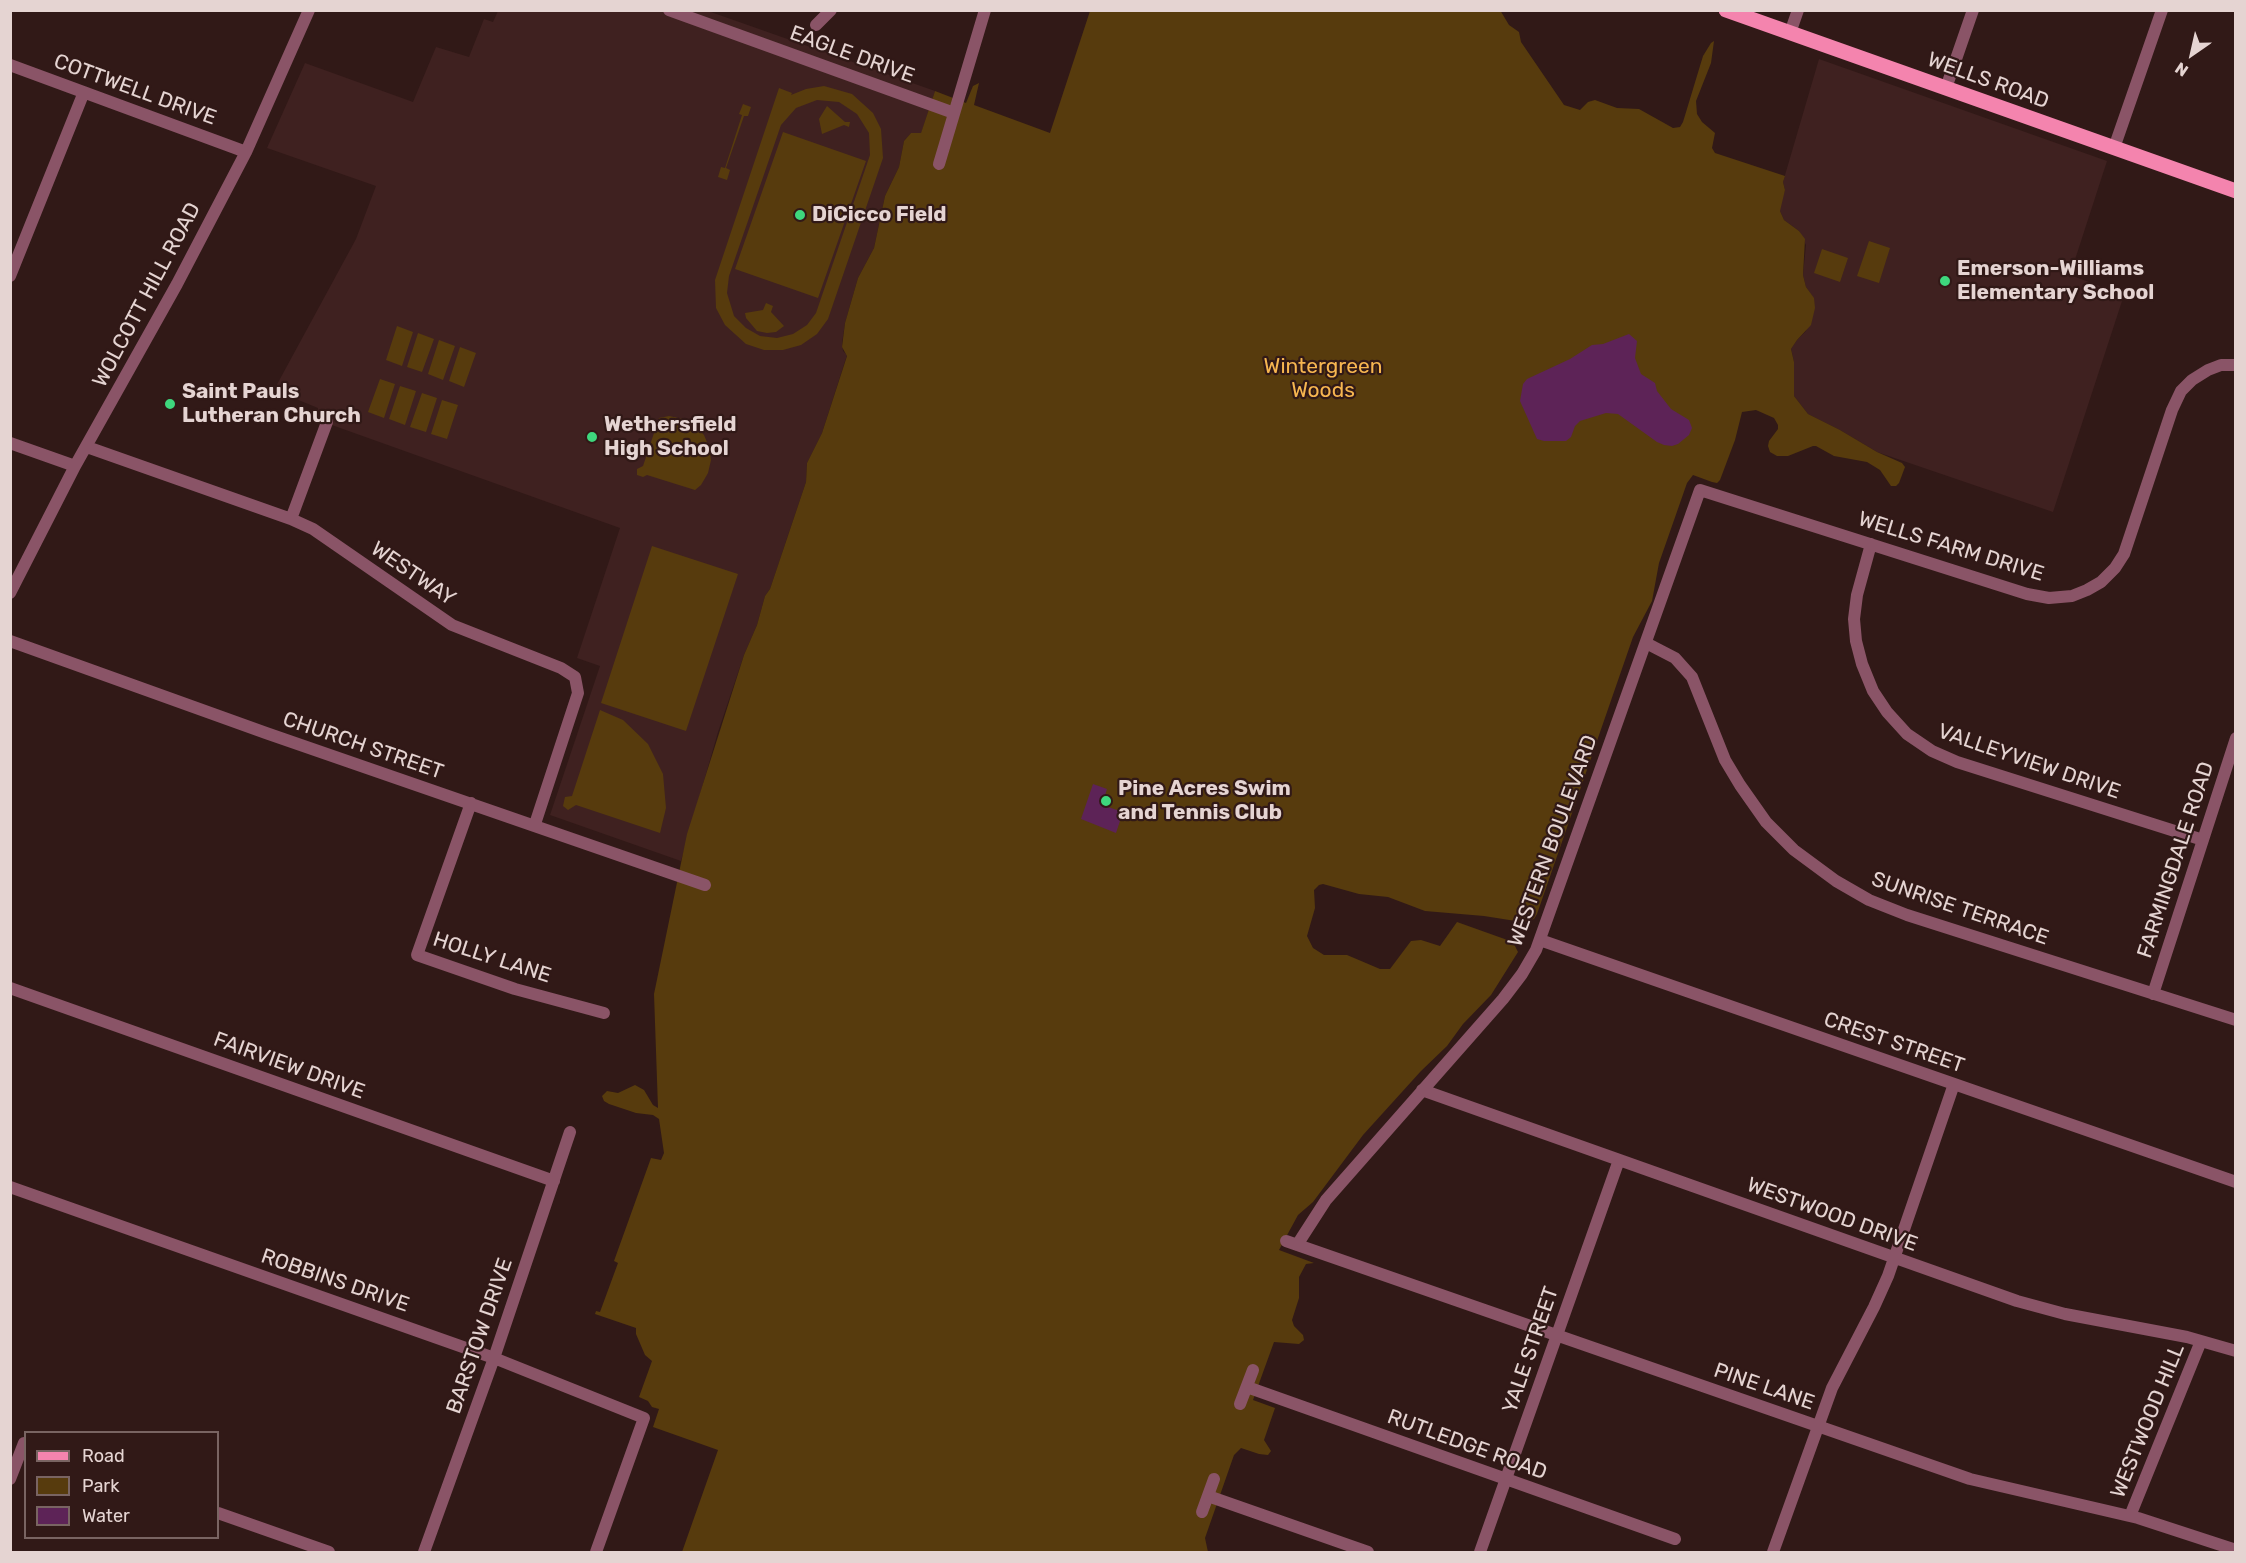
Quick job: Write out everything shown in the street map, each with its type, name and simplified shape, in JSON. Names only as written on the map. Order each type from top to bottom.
[{"type":"main road","name":"WELLS ROAD","points":[[1726,10],[2235,191]]},
{"type":"street","name":"WOLCOTT HILL ROAD","points":[[10,593],[75,466],[246,152],[309,10]]},
{"type":"street","name":"EAGLE DRIVE","points":[[669,10],[954,113]]},
{"type":"street","points":[[816,25],[831,10]]},
{"type":"street","points":[[939,164],[985,10]]},
{"type":"street","points":[[1790,33],[1798,10]]},
{"type":"street","points":[[1946,88],[1973,10]]},
{"type":"street","points":[[2114,148],[2162,10]]},
{"type":"street","name":"COTTWELL DRIVE","points":[[10,65],[246,152]]},
{"type":"street","points":[[10,276],[84,92]]},
{"type":"street","name":"WELLS FARM DRIVE","points":[[1700,490],[2033,595],[2060,597],[2087,591],[2108,575],[2124,554],[2172,410],[2181,392],[2192,380],[2208,370],[2221,365],[2235,365]]},
{"type":"street","points":[[291,519],[327,422]]},
{"type":"street","points":[[10,443],[75,466]]},
{"type":"street","name":"WESTWAY","points":[[87,447],[291,519],[313,529],[452,625],[561,668],[575,677],[578,693],[536,824]]},
{"type":"street","name":"WESTERN BOULEVARD","points":[[1291,1243],[1514,985],[1529,963],[1540,940],[1700,490]]},
{"type":"street","name":"VALLEYVIEW DRIVE","points":[[1871,544],[1856,602],[1854,624],[1857,648],[1864,672],[1876,697],[1906,734],[1932,751],[1957,762],[2203,840]]},
{"type":"street","name":"CHURCH STREET","points":[[10,641],[266,733],[536,824],[705,885]]},
{"type":"street","name":"SUNRISE TERRACE","points":[[1646,643],[1670,655],[1687,669],[1697,685],[1721,753],[1740,785],[1775,832],[1827,876],[1860,896],[1896,911],[2235,1020]]},
{"type":"street","name":"FARMINGDALE ROAD","points":[[2153,994],[2235,738]]},
{"type":"street","name":"HOLLY LANE","points":[[471,803],[417,955],[515,989],[604,1012]]},
{"type":"street","name":"CREST STREET","points":[[1540,940],[2235,1182]]},
{"type":"street","name":"FAIRVIEW DRIVE","points":[[10,988],[554,1181]]},
{"type":"street","points":[[1773,1552],[1835,1381],[1874,1307],[1894,1258],[1954,1084]]},
{"type":"street","name":"WESTWOOD DRIVE","points":[[1422,1090],[2041,1308],[2201,1341],[2235,1352]]},
{"type":"street","name":"BARSTOW DRIVE","points":[[424,1552],[494,1358],[570,1131]]},
{"type":"street","name":"YALE STREET","points":[[1480,1552],[1619,1160]]},
{"type":"street","name":"ROBBINS DRIVE","points":[[10,1187],[494,1358],[644,1418],[596,1552]]},
{"type":"street","name":"PINE LANE","points":[[1291,1243],[1978,1482],[2130,1516],[2235,1550]]},
{"type":"street","name":"WESTWOOD HILL","points":[[2130,1516],[2201,1341]]},
{"type":"street","points":[[1240,1404],[1253,1370]]},
{"type":"street","name":"RUTLEDGE ROAD","points":[[1246,1387],[1675,1539]]},
{"type":"street","points":[[10,1479],[24,1446]]},
{"type":"street","points":[[1202,1512],[1214,1479]]},
{"type":"street","points":[[1208,1496],[1368,1552]]},
{"type":"street","points":[[219,1513],[329,1552]]},
{"type":"shaded area","name":"Wethersfield High School","points":[[498,11],[708,11],[935,91],[921,134],[911,133],[904,141],[899,167],[885,196],[874,248],[858,278],[845,323],[842,343],[843,351],[847,355],[822,433],[807,463],[806,482],[770,589],[765,596],[757,625],[744,655],[718,732],[681,861],[550,815],[600,666],[577,658],[620,528],[315,419],[318,408],[274,390],[356,239],[376,186],[267,148],[305,63],[413,102],[436,47],[469,57],[484,19],[493,22]]},
{"type":"shaded area","name":"Emerson-Williams Elementary School","points":[[1819,59],[2107,161],[2070,275],[2124,295],[2053,512],[1877,452],[1808,414],[1794,396],[1794,362],[1791,349],[1806,331],[1814,299],[1806,287],[1803,275],[1806,245],[1799,231],[1784,220],[1780,211],[1780,203],[1785,190],[1783,182]]},
{"type":"green space","name":"Wintergreen Woods","points":[[1500,10],[1509,25],[1519,32],[1521,42],[1564,105],[1580,110],[1588,102],[1595,100],[1617,108],[1639,109],[1673,128],[1680,127],[1683,122],[1703,56],[1714,41],[1711,63],[1696,101],[1697,114],[1702,122],[1715,133],[1712,148],[1715,153],[1785,176],[1783,182],[1785,190],[1780,211],[1784,220],[1799,231],[1805,239],[1803,275],[1806,287],[1814,298],[1815,308],[1811,325],[1791,349],[1794,362],[1794,396],[1808,414],[1877,452],[1902,463],[1905,467],[1899,483],[1891,486],[1880,470],[1867,462],[1834,456],[1816,446],[1788,456],[1777,456],[1770,452],[1768,446],[1778,429],[1774,418],[1756,410],[1742,412],[1735,440],[1720,480],[1717,483],[1693,475],[1687,483],[1659,563],[1652,601],[1633,637],[1534,919],[1522,922],[1425,911],[1388,897],[1359,894],[1323,884],[1314,890],[1315,908],[1307,936],[1313,948],[1324,955],[1347,955],[1380,969],[1390,969],[1411,941],[1421,940],[1440,946],[1457,922],[1513,942],[1518,952],[1491,995],[1463,1024],[1447,1046],[1363,1135],[1313,1202],[1298,1215],[1279,1250],[1314,1263],[1306,1264],[1299,1277],[1299,1298],[1292,1320],[1304,1340],[1299,1344],[1274,1342],[1253,1400],[1275,1408],[1264,1440],[1271,1451],[1268,1455],[1241,1448],[1234,1455],[1205,1538],[1208,1552],[682,1552],[718,1450],[653,1427],[659,1409],[652,1407],[648,1401],[639,1397],[652,1361],[645,1355],[636,1334],[636,1328],[595,1314],[596,1311],[600,1312],[618,1263],[614,1261],[651,1158],[661,1160],[664,1153],[659,1119],[653,1115],[636,1113],[609,1104],[602,1096],[607,1091],[618,1093],[635,1085],[644,1090],[653,1105],[658,1108],[654,994],[687,834],[744,655],[757,625],[765,596],[770,589],[806,482],[807,463],[822,433],[847,356],[842,347],[845,323],[858,278],[874,248],[885,196],[899,167],[904,141],[911,133],[921,133],[935,91],[966,103],[973,86],[979,83],[974,105],[1050,133],[1090,11]]},
{"type":"green space","points":[[824,86],[852,94],[873,113],[881,129],[883,158],[828,319],[817,334],[801,345],[783,350],[764,350],[746,344],[725,325],[716,308],[715,280],[779,88],[792,93],[791,95],[806,89]],"holes":[[[817,100],[839,102],[857,114],[869,133],[870,155],[816,313],[807,325],[793,334],[777,338],[760,336],[746,328],[734,316],[727,293],[729,276],[781,125],[796,108]]]},
{"type":"green space","points":[[743,104],[751,107],[748,116],[744,116],[726,168],[730,170],[727,180],[718,177],[721,167],[725,168],[742,115],[739,114]]},
{"type":"green space","points":[[827,106],[845,122],[850,122],[849,127],[844,125],[822,134],[819,119]]},
{"type":"green space","name":"DiCicco Field","points":[[783,132],[866,161],[818,298],[735,269]]},
{"type":"green space","points":[[1869,241],[1890,248],[1879,283],[1857,276]]},
{"type":"green space","points":[[1822,249],[1848,258],[1840,282],[1814,273]]},
{"type":"green space","points":[[766,303],[773,306],[771,312],[784,326],[776,332],[757,331],[746,318],[745,313],[763,310]]},
{"type":"green space","points":[[397,326],[413,332],[402,366],[386,360]]},
{"type":"green space","points":[[418,333],[434,339],[422,372],[407,367]]},
{"type":"green space","points":[[439,340],[455,346],[443,380],[428,374]]},
{"type":"green space","points":[[460,347],[476,353],[464,387],[449,381]]},
{"type":"green space","points":[[380,379],[395,384],[384,418],[368,412]]},
{"type":"green space","points":[[400,386],[416,391],[405,425],[389,419]]},
{"type":"green space","points":[[422,393],[437,398],[426,432],[410,427]]},
{"type":"green space","points":[[442,400],[458,405],[447,439],[431,434]]},
{"type":"green space","points":[[669,416],[695,425],[704,435],[709,447],[711,460],[708,473],[695,490],[647,475],[643,477],[637,475],[637,469],[643,466],[659,418]]},
{"type":"green space","points":[[652,546],[738,574],[686,731],[601,703]]},
{"type":"green space","points":[[600,710],[623,720],[648,744],[663,774],[666,808],[660,833],[576,805],[568,810],[563,806],[565,797],[572,796]]},
{"type":"water","points":[[1629,334],[1637,341],[1635,358],[1641,374],[1655,383],[1657,391],[1671,409],[1689,420],[1692,428],[1689,435],[1678,444],[1664,445],[1618,414],[1606,413],[1580,421],[1575,426],[1571,437],[1566,441],[1537,439],[1520,401],[1523,384],[1527,379],[1570,359],[1592,345],[1603,344]]},
{"type":"water","points":[[1093,784],[1107,789],[1102,805],[1123,812],[1116,833],[1081,819]]},
{"type":"place","name":"DiCicco Field","points":[[800,215]]},
{"type":"place","name":"Emerson-Williams Elementary School","points":[[1945,281]]},
{"type":"place","name":"Saint Pauls Lutheran Church","points":[[170,404]]},
{"type":"place","name":"Wethersfield High School","points":[[592,437]]},
{"type":"place","name":"Pine Acres Swim and Tennis Club","points":[[1106,801]]}]
